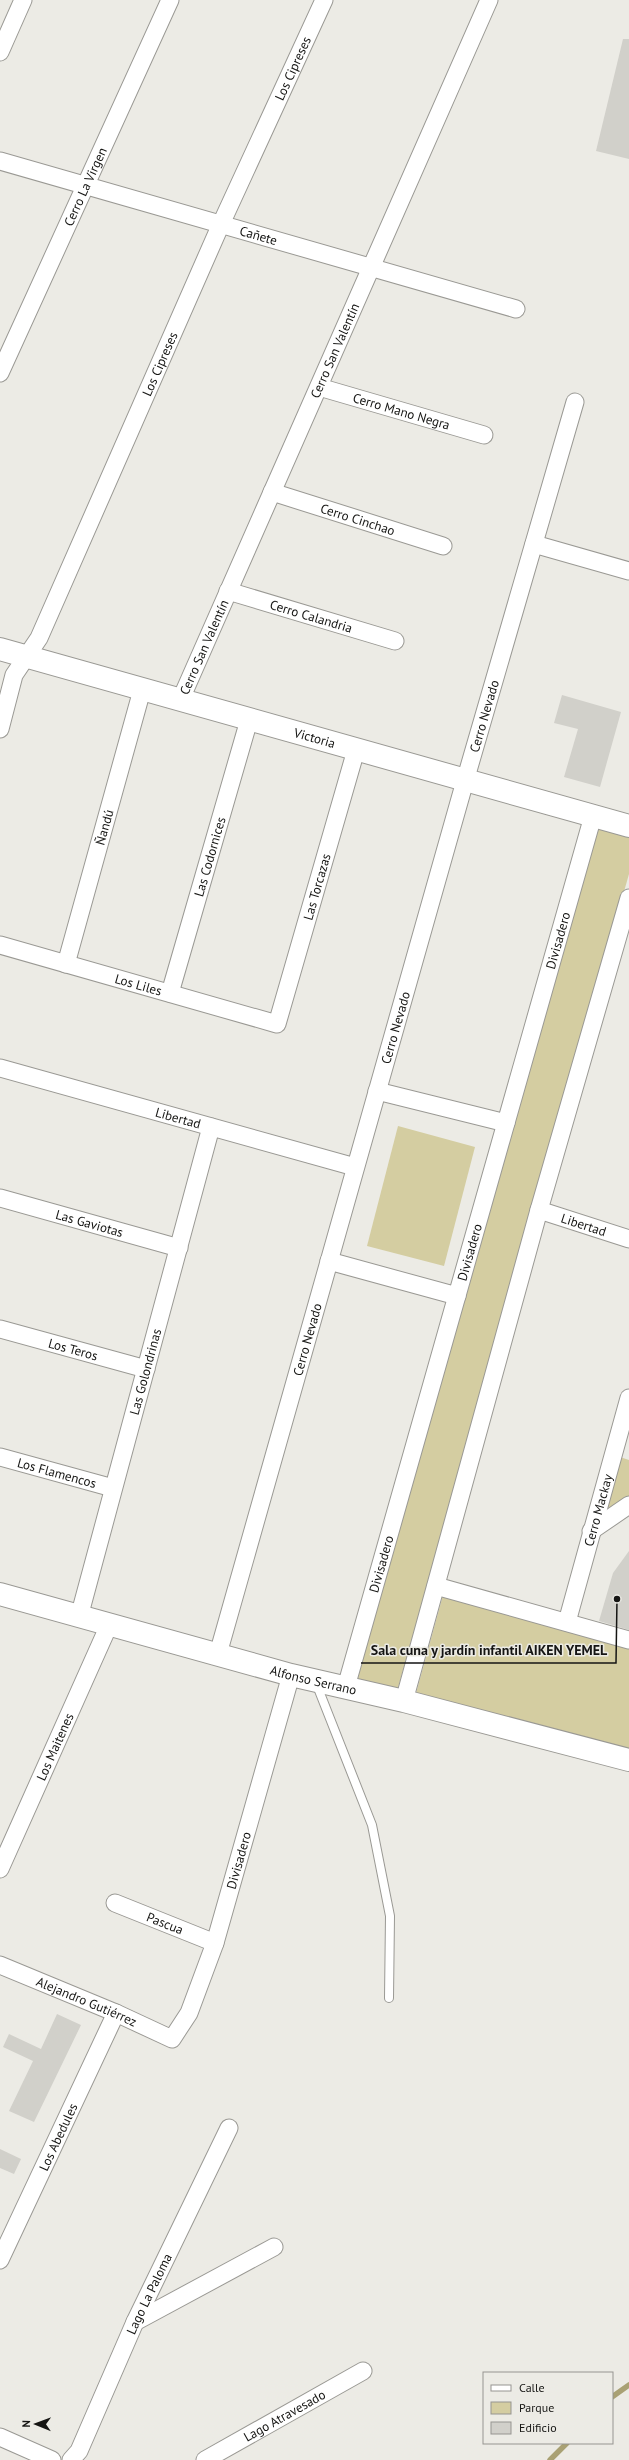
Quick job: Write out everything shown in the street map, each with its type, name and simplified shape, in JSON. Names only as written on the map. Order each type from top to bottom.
[{"type":"street","points":[[0,52],[23,0]]},
{"type":"street","name":"Cerro La Virgen","points":[[0,373],[170,0]]},
{"type":"street","name":"Los Cipreses","points":[[0,729],[14,675],[39,638],[221,224],[324,0]]},
{"type":"street","name":"Cerro San Valentín","points":[[180,701],[490,0]]},
{"type":"street","name":"Cañete","points":[[0,160],[516,309]]},
{"type":"street","name":"Cerro Mano Negra","points":[[319,387],[484,435]]},
{"type":"street","name":"Cerro Nevado","points":[[218,1654],[464,781],[575,402]]},
{"type":"street","name":"Cerro Cinchao","points":[[272,492],[443,546]]},
{"type":"street","points":[[534,544],[629,571]]},
{"type":"street","name":"Cerro Calandria","points":[[228,591],[395,641]]},
{"type":"street","name":"Victoria","points":[[0,649],[464,781],[629,826]]},
{"type":"street","name":"Ñandú","points":[[66,964],[142,690]]},
{"type":"street","name":"Las Codornices","points":[[170,993],[249,720]]},
{"type":"street","name":"Las Torcazas","points":[[277,1024],[356,750]]},
{"type":"street","name":"Divisadero","points":[[346,1687],[593,816]]},
{"type":"street","points":[[404,1701],[539,1210],[629,898]]},
{"type":"street","name":"Los Liles","points":[[0,945],[277,1024]]},
{"type":"street","name":"Libertad","points":[[0,1068],[355,1167]]},
{"type":"street","points":[[377,1091],[506,1123]]},
{"type":"street","name":"Las Golondrinas","points":[[79,1617],[211,1127]]},
{"type":"street","name":"Las Gaviotas","points":[[0,1198],[179,1248]]},
{"type":"street","name":"Libertad","points":[[539,1210],[629,1239]]},
{"type":"street","points":[[329,1261],[457,1296]]},
{"type":"street","name":"Los Teros","points":[[0,1329],[146,1369]]},
{"type":"street","name":"Cerro Mackay","points":[[567,1622],[629,1398]]},
{"type":"street","name":"Los Flamencos","points":[[0,1456],[114,1488]]},
{"type":"street","points":[[591,1531],[629,1505]]},
{"type":"street","points":[[436,1586],[629,1640]]},
{"type":"street","name":"Alfonso Serrano","points":[[0,1594],[291,1675],[404,1701],[629,1760]]},
{"type":"street","name":"Los Maitenes","points":[[0,1869],[109,1625]]},
{"type":"street","name":"Divisadero","points":[[172,2040],[190,2013],[215,1944],[291,1675]]},
{"type":"street","name":"Pascua","points":[[115,1903],[215,1944]]},
{"type":"street","name":"Alejandro Gutiérrez","points":[[0,1965],[116,2013],[172,2040]]},
{"type":"street","name":"Los Abedules","points":[[0,2260],[116,2013]]},
{"type":"street","name":"Lago La Paloma","points":[[71,2460],[79,2451],[135,2322],[229,2128]]},
{"type":"street","points":[[135,2322],[274,2247]]},
{"type":"street","name":"Lago Atravesado","points":[[205,2460],[363,2371]]},
{"type":"street","points":[[0,2437],[52,2460]]},
{"type":"lane","points":[[315,1680],[372,1825],[390,1916],[389,1998]]},
{"type":"green space","points":[[595,825],[629,834],[629,874],[397,1691],[357,1681]]},
{"type":"green space","points":[[398,1126],[475,1147],[444,1266],[367,1246]]},
{"type":"green space","points":[[617,1456],[629,1460],[629,1498],[601,1518]]},
{"type":"green space","points":[[443,1595],[629,1647],[629,1750],[415,1697]]},
{"type":"building","points":[[623,39],[629,39],[629,159],[596,151]]},
{"type":"building","points":[[562,695],[621,712],[600,787],[564,777],[578,729],[554,723]]},
{"type":"building","points":[[629,1551],[629,1630],[599,1621],[613,1573]]},
{"type":"building","points":[[57,2014],[81,2025],[34,2122],[9,2111],[33,2061],[3,2047],[9,2034],[41,2049]]},
{"type":"building","points":[[0,2149],[21,2159],[14,2174],[0,2168]]},
{"type":"waterway","points":[[613,2396],[629,2385]]},
{"type":"waterway","points":[[550,2460],[566,2444]]},
{"type":"place","name":"Sala cuna y jardín infantil AIKEN YEMEL","points":[[617,1599]]}]
